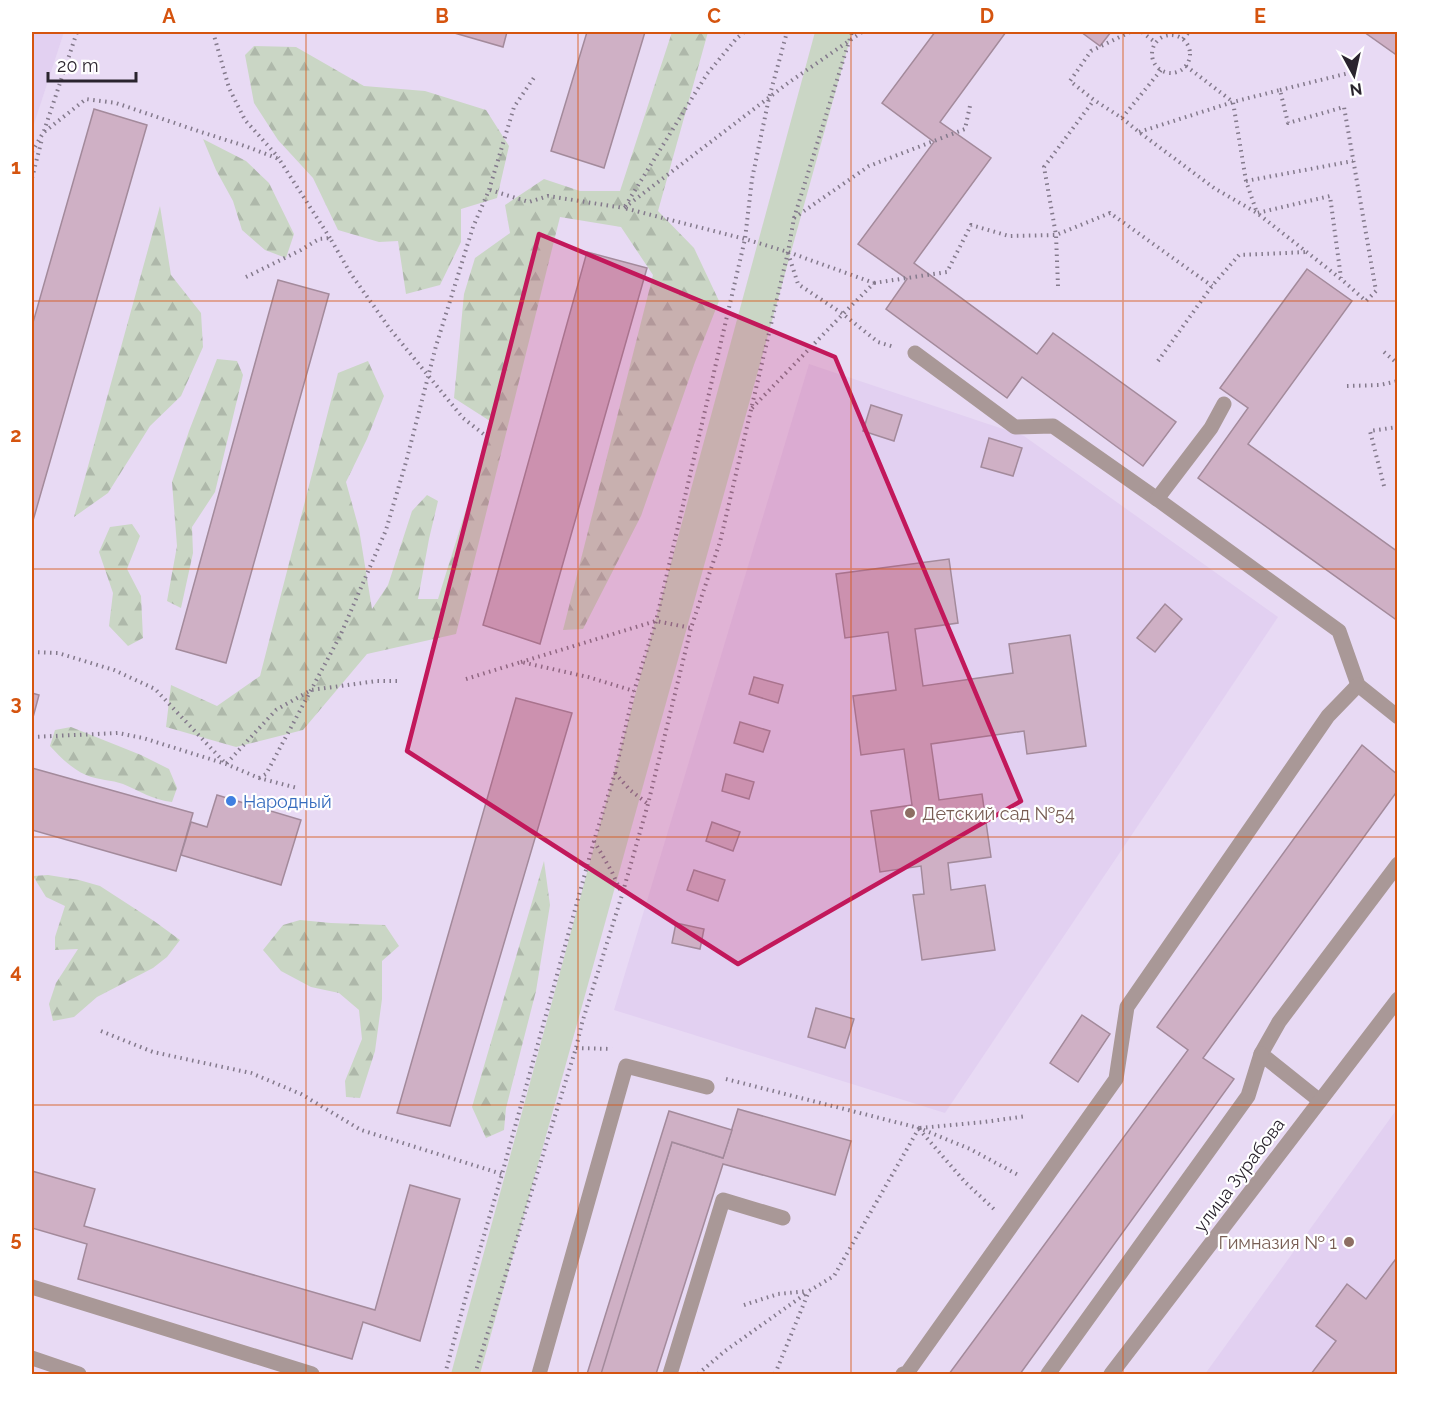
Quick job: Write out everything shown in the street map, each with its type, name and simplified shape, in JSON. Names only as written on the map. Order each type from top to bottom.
[{"type":"street","points":[[915,353],[1015,427],[1053,426],[1339,631],[1358,685],[1398,717]]},
{"type":"street","points":[[1157,499],[1211,428],[1224,404]]},
{"type":"street","points":[[903,1374],[907,1372],[1116,1079],[1127,1007],[1328,716],[1358,685]]},
{"type":"street","points":[[1048,1374],[1248,1096],[1261,1054],[1279,1022],[1398,864]]},
{"type":"street","name":"улица Зурабова","points":[[1111,1374],[1398,999]]},
{"type":"street","points":[[1261,1054],[1320,1101]]},
{"type":"street","points":[[539,1374],[626,1066],[707,1087]]},
{"type":"street","points":[[670,1374],[723,1200],[783,1218]]},
{"type":"street","points":[[32,1287],[312,1374]]},
{"type":"street","points":[[32,1358],[79,1374]]},
{"type":"path","points":[[32,178],[43,133],[77,32]]},
{"type":"path","points":[[213,32],[229,88],[245,120],[279,159],[351,274],[384,320],[463,418],[486,436]]},
{"type":"path","points":[[624,208],[707,74],[744,32]]},
{"type":"path","points":[[445,1374],[615,773],[634,691],[656,621],[745,239],[752,179],[769,99],[787,32]]},
{"type":"path","points":[[475,1374],[576,1048],[648,804],[692,628],[720,542],[794,218],[852,32]]},
{"type":"path","points":[[624,208],[788,83],[862,32]]},
{"type":"path","points":[[1130,32],[1091,51],[1070,81],[1214,188],[1257,213],[1366,301],[1376,291],[1344,107],[1288,123],[1280,90]]},
{"type":"path","points":[[1142,32],[1156,43]]},
{"type":"path","points":[[1183,39],[1189,32]]},
{"type":"path","points":[[1176,36],[1183,39],[1190,52],[1186,66],[1174,73],[1167,73],[1156,66],[1153,50],[1161,38],[1176,36]]},
{"type":"path","points":[[1186,66],[1233,102],[1246,181],[1257,213]]},
{"type":"path","points":[[1122,118],[1161,70]]},
{"type":"path","points":[[1138,132],[1233,102],[1353,72]]},
{"type":"path","points":[[259,778],[266,774],[340,636],[386,530],[428,376],[473,227],[489,190],[514,107],[535,76]]},
{"type":"path","points":[[32,152],[43,133],[86,99],[116,103],[279,159]]},
{"type":"path","points":[[1058,286],[1056,234],[1044,167],[1094,100]]},
{"type":"path","points":[[794,218],[869,166],[965,129],[970,106]]},
{"type":"path","points":[[1246,181],[1353,160]]},
{"type":"path","points":[[489,190],[529,202],[548,196],[624,208],[745,239],[874,283],[947,273],[971,225],[1009,236],[1056,234],[1110,213],[1212,286]]},
{"type":"path","points":[[1257,213],[1330,196],[1341,279]]},
{"type":"path","points":[[246,277],[319,239],[330,238]]},
{"type":"path","points":[[788,252],[798,284],[843,314],[878,342],[915,353]]},
{"type":"path","points":[[1158,361],[1212,286],[1239,255],[1307,252]]},
{"type":"path","points":[[750,410],[874,283]]},
{"type":"path","points":[[1383,352],[1398,364]]},
{"type":"path","points":[[1347,386],[1380,385],[1398,381]]},
{"type":"path","points":[[1384,486],[1370,431],[1398,427]]},
{"type":"path","points":[[466,679],[656,621],[692,628]]},
{"type":"path","points":[[32,652],[58,653],[114,670],[155,689],[226,764]]},
{"type":"path","points":[[521,662],[588,677],[634,691]]},
{"type":"path","points":[[226,764],[276,710],[311,690],[377,681],[398,681]]},
{"type":"path","points":[[32,737],[118,733],[143,738],[226,764],[259,778],[297,788]]},
{"type":"path","points":[[615,773],[630,790],[648,804]]},
{"type":"path","points":[[594,841],[622,895]]},
{"type":"path","points":[[101,1031],[153,1052],[251,1073],[301,1094],[361,1130],[502,1174]]},
{"type":"path","points":[[576,1048],[609,1049],[621,1052]]},
{"type":"path","points":[[721,1077],[919,1128],[970,1149],[1028,1181]]},
{"type":"path","points":[[919,1128],[1027,1116]]},
{"type":"path","points":[[919,1128],[965,1182],[999,1214]]},
{"type":"path","points":[[698,1374],[725,1351],[809,1291],[834,1276],[919,1128]]},
{"type":"path","points":[[744,1305],[778,1293],[809,1291]]},
{"type":"path","points":[[775,1374],[809,1291]]},
{"type":"highlighted area","points":[[539,234],[835,357],[1021,801],[738,964],[407,751]]},
{"type":"shaded area","points":[[32,32],[64,32],[32,130]]},
{"type":"shaded area","name":"Детский сад №54","points":[[809,364],[1024,436],[1278,617],[945,1113],[614,1010]]},
{"type":"shaded area","name":"Гимназия № 1","points":[[1397,1109],[1397,1374],[1205,1374]]},
{"type":"green space","points":[[672,32],[708,32],[658,211],[694,248],[719,301],[641,516],[583,629],[563,630],[653,275],[621,227],[560,217],[456,634],[367,654],[303,730],[236,747],[166,727],[171,685],[217,706],[260,676],[338,373],[368,361],[384,396],[367,439],[346,482],[359,529],[372,609],[388,585],[412,511],[427,495],[438,501],[418,599],[438,599],[493,423],[454,398],[464,294],[475,258],[510,233],[505,205],[544,179],[580,191],[620,191]]},
{"type":"green space","points":[[815,32],[852,32],[480,1374],[451,1374]]},
{"type":"green space","points":[[254,46],[296,47],[364,86],[425,91],[486,110],[509,146],[497,198],[461,209],[461,242],[440,285],[406,294],[398,241],[379,242],[338,230],[313,178],[278,140],[254,103],[245,55]]},
{"type":"green space","points":[[203,139],[246,161],[269,183],[294,234],[286,258],[265,250],[242,230],[233,201],[216,170]]},
{"type":"green space","points":[[160,206],[171,275],[201,313],[203,347],[181,396],[150,426],[108,493],[74,517]]},
{"type":"green space","points":[[217,359],[237,361],[243,375],[215,492],[192,527],[193,553],[181,608],[167,601],[177,546],[172,482]]},
{"type":"green space","points":[[132,524],[140,536],[127,569],[141,596],[143,638],[128,646],[109,626],[113,593],[99,552],[110,527]]},
{"type":"green space","points":[[71,727],[141,755],[169,769],[177,788],[172,802],[153,797],[123,784],[91,777],[71,766],[50,746],[55,730]]},
{"type":"green space","points":[[544,861],[550,905],[536,991],[506,1108],[504,1130],[486,1138],[472,1107]]},
{"type":"green space","points":[[48,875],[100,886],[180,940],[167,957],[153,968],[97,997],[74,1017],[53,1021],[49,1004],[56,983],[78,949],[55,950],[55,937],[65,906],[46,897],[33,876]]},
{"type":"green space","points":[[300,920],[385,925],[399,946],[382,961],[382,999],[375,1051],[360,1098],[346,1097],[345,1081],[362,1039],[359,1010],[339,993],[311,987],[281,971],[263,950],[283,925]]},
{"type":"building","points":[[451,32],[507,32],[503,47]]},
{"type":"building","points":[[587,32],[645,32],[604,168],[551,151]]},
{"type":"building","points":[[935,32],[1006,32],[940,122],[991,158],[914,263],[1037,354],[1053,333],[1176,422],[1143,466],[1022,377],[1007,398],[886,309],[907,279],[858,244],[934,142],[882,103]]},
{"type":"building","points":[[1081,32],[1111,32],[1100,46]]},
{"type":"building","points":[[1364,32],[1398,32],[1398,56]]},
{"type":"building","points":[[94,109],[147,125],[32,524],[32,326]]},
{"type":"building","points":[[587,252],[647,268],[540,644],[483,625]]},
{"type":"building","points":[[1307,269],[1352,301],[1248,444],[1398,552],[1398,621],[1198,478],[1248,408],[1220,388]]},
{"type":"building","points":[[278,280],[329,294],[226,663],[176,649]]},
{"type":"building","points":[[871,405],[902,415],[894,441],[863,431]]},
{"type":"building","points":[[989,438],[1022,448],[1013,476],[981,467]]},
{"type":"building","name":"Детский сад №54","points":[[949,559],[958,623],[915,629],[923,686],[1013,673],[1009,644],[1070,635],[1086,746],[1027,754],[1024,731],[931,744],[939,800],[982,794],[991,857],[948,863],[951,890],[985,885],[995,950],[922,960],[913,895],[924,894],[921,866],[880,872],[871,811],[912,805],[904,749],[861,755],[853,696],[896,690],[888,632],[845,638],[836,574]]},
{"type":"building","points":[[1165,604],[1182,619],[1155,652],[1137,638]]},
{"type":"building","points":[[754,677],[783,685],[778,703],[749,694]]},
{"type":"building","points":[[32,693],[39,695],[32,721]]},
{"type":"building","points":[[516,698],[572,713],[450,1126],[397,1113]]},
{"type":"building","points":[[740,722],[770,731],[763,752],[734,743]]},
{"type":"building","points":[[1362,745],[1398,775],[1398,790],[1203,1058],[1234,1079],[1020,1374],[949,1374],[1188,1050],[1157,1027]]},
{"type":"building","points":[[32,768],[193,813],[176,871],[32,830]]},
{"type":"building","points":[[726,774],[754,782],[749,799],[722,791]]},
{"type":"building","points":[[217,795],[301,820],[281,885],[181,855],[191,822],[207,827]]},
{"type":"building","points":[[712,822],[740,832],[733,851],[706,841]]},
{"type":"building","points":[[694,870],[725,880],[718,901],[687,890]]},
{"type":"building","points":[[676,923],[704,929],[700,949],[672,943]]},
{"type":"building","points":[[816,1008],[854,1019],[845,1048],[808,1037]]},
{"type":"building","points":[[1082,1015],[1110,1034],[1078,1082],[1050,1063]]},
{"type":"building","points":[[738,1109],[851,1141],[835,1195],[723,1164],[656,1374],[600,1374],[672,1142],[723,1158]]},
{"type":"building","points":[[669,1111],[732,1130],[723,1158],[672,1142],[601,1374],[587,1374]]},
{"type":"building","points":[[32,1171],[95,1189],[84,1226],[375,1310],[410,1185],[460,1199],[420,1341],[363,1322],[352,1359],[78,1279],[87,1244],[32,1228]]},
{"type":"building","points":[[1398,1256],[1398,1374],[1311,1374],[1336,1341],[1316,1326],[1347,1284],[1366,1299]]},
{"type":"place","name":"Народный","points":[[231,801]]},
{"type":"place","name":"Детский сад №54","points":[[910,813]]},
{"type":"place","name":"Гимназия № 1","points":[[1349,1242]]}]
